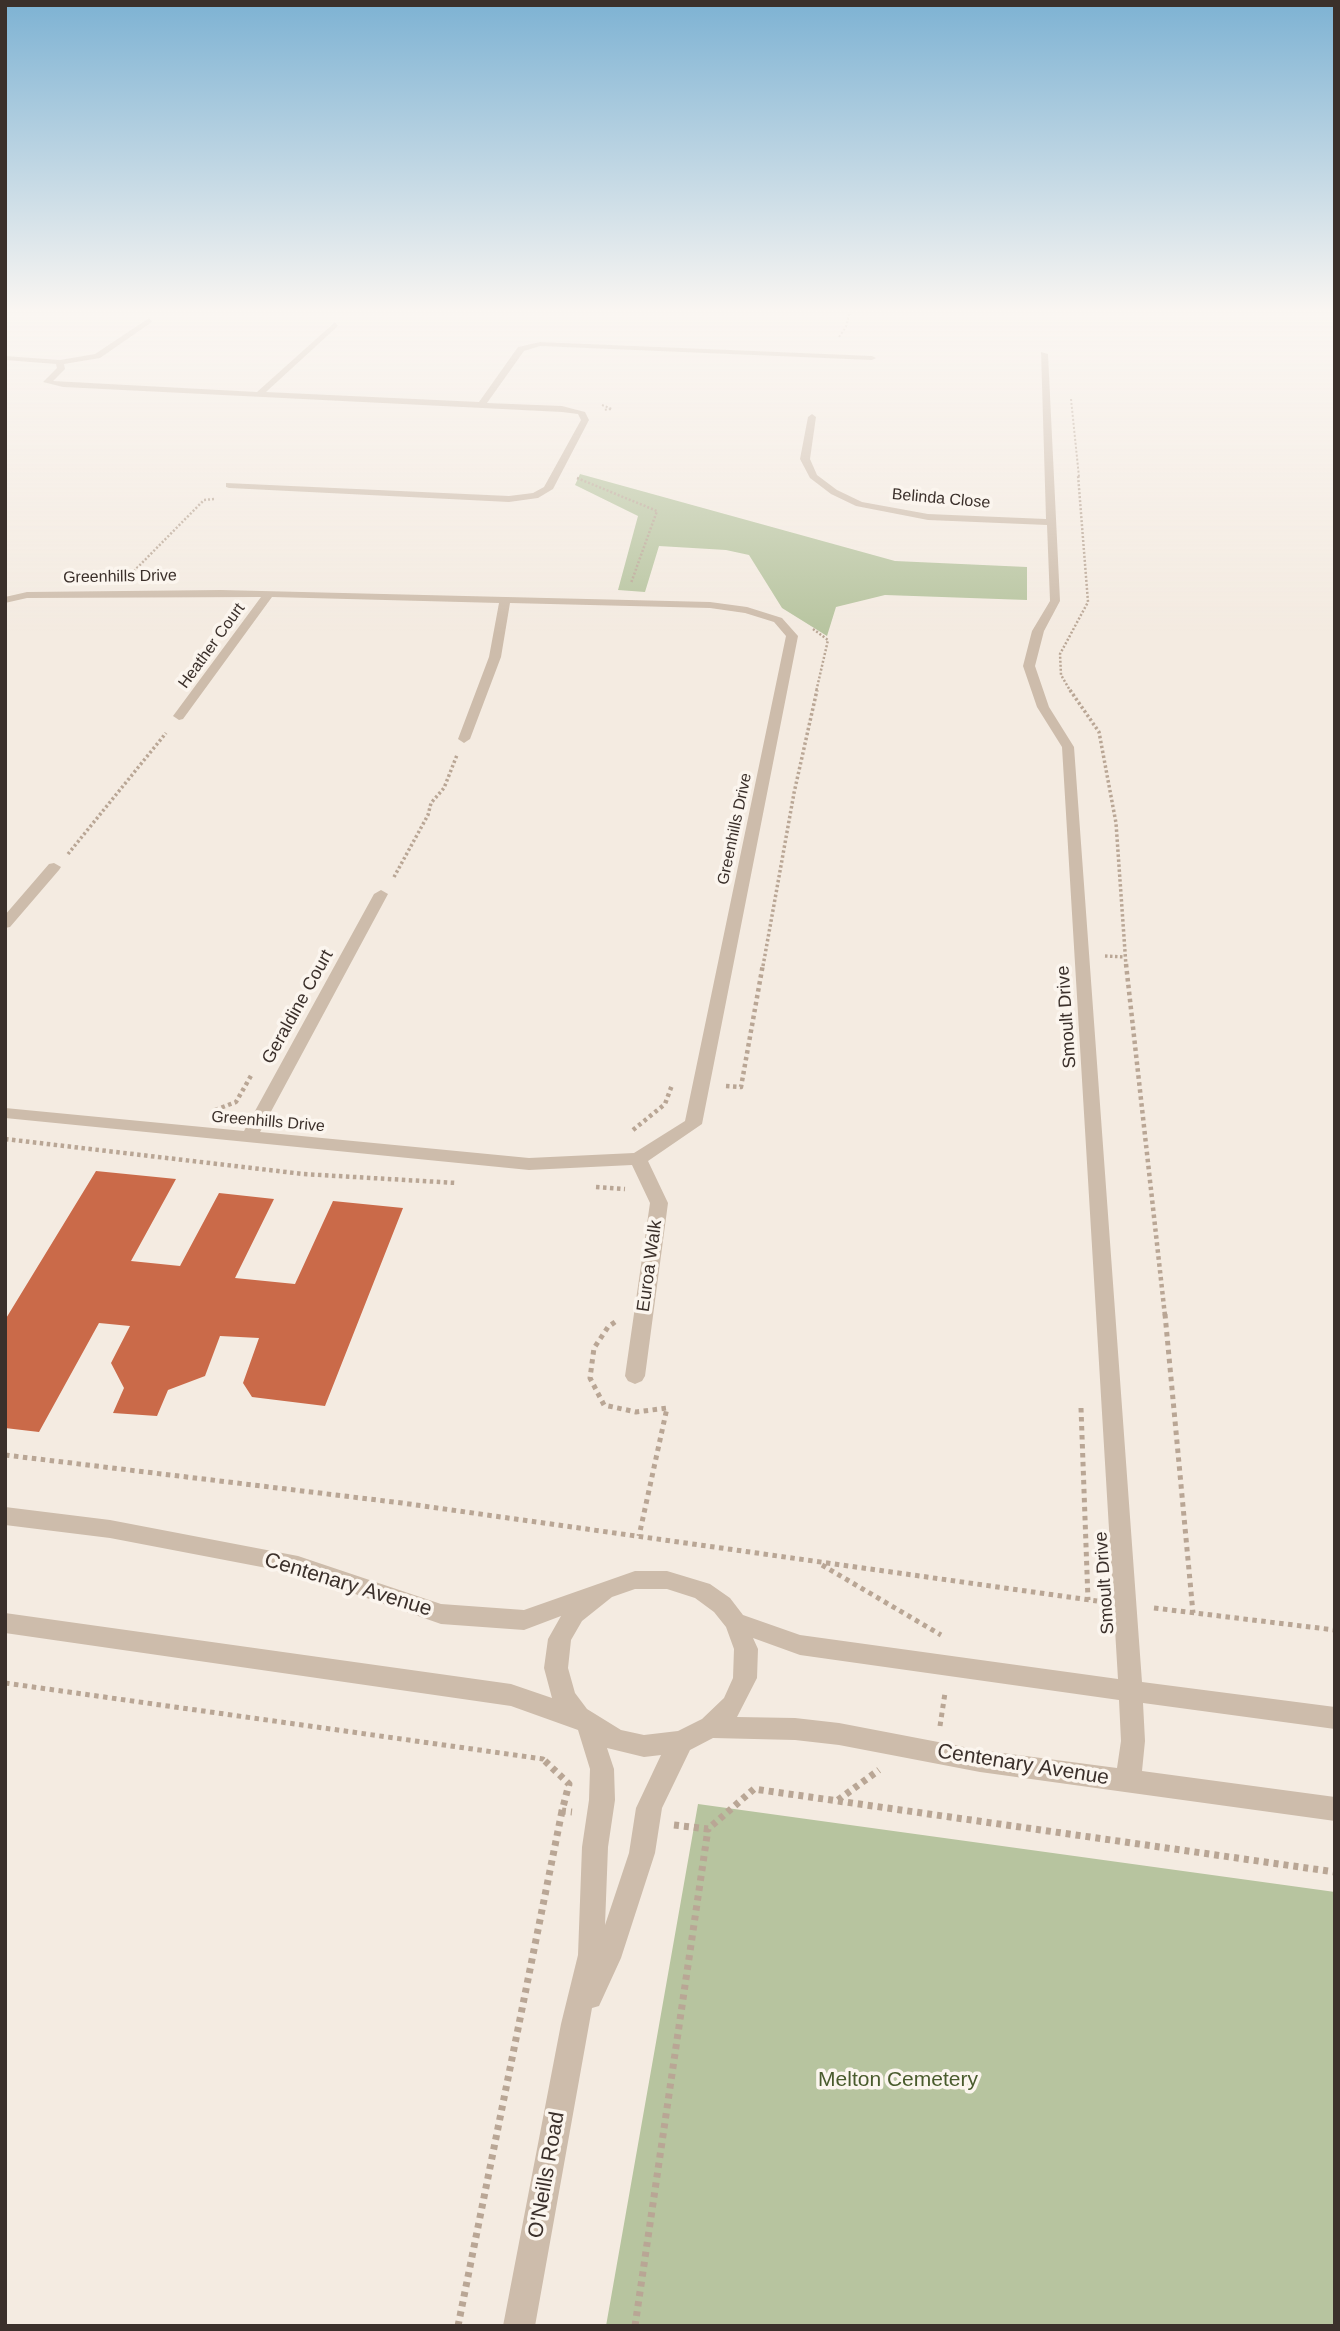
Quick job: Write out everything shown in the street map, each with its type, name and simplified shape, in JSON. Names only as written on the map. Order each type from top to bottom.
[{"type":"street","points":[[229,485],[509,499],[535,496],[548,489],[585,420],[583,417]]},
{"type":"street","name":"Belinda Close","points":[[812,417],[805,459],[813,476],[834,492],[859,504],[928,517],[1053,522]]},
{"type":"street","name":"Smoult Drive","points":[[1047,417],[1055,601],[1038,631],[1029,666],[1043,707],[1068,747],[1131,1692],[1133,1741],[1128,1782]]},
{"type":"street","name":"Greenhills Drive","points":[[5,600],[27,595],[269,594],[710,605],[747,610],[778,620],[792,636],[693,1124],[638,1159],[529,1164],[5,1114]]},
{"type":"street","name":"Heather Court","points":[[179,716],[269,594]]},
{"type":"street","points":[[464,739],[495,657],[505,600]]},
{"type":"street","points":[[5,924],[54,867]]},
{"type":"street","name":"Geraldine Court","points":[[248,1137],[382,894]]},
{"type":"street","name":"Euroa Walk","points":[[635,1377],[659,1203],[638,1159]]},
{"type":"street","name":"Centenary Avenue","points":[[5,1516],[110,1529],[298,1565],[441,1614],[524,1620],[604,1590]]},
{"type":"street","points":[[5,1623],[511,1695],[584,1721],[616,1740],[644,1746],[681,1742],[711,1727],[733,1705],[745,1678],[746,1649],[735,1622],[722,1605],[702,1591],[667,1580],[635,1580],[604,1590],[574,1614],[560,1639],[556,1668],[564,1697],[584,1721]]},
{"type":"street","points":[[735,1622],[800,1645],[1335,1718]]},
{"type":"street","name":"O'Neills Road","points":[[519,2326],[575,2024],[591,1955],[595,1847],[602,1800],[602,1769],[584,1721]]},
{"type":"street","name":"Centenary Avenue","points":[[711,1727],[794,1728],[980,1761],[1335,1809]]},
{"type":"street","name":"O'Neills Road","points":[[575,2024],[608,1958],[642,1853],[649,1808],[681,1742]]},
{"type":"path","points":[[1072,417],[1088,602],[1060,654],[1061,675],[1084,714],[1099,732],[1116,823],[1125,957],[1156,1222],[1193,1613]]},
{"type":"path","points":[[555,474],[570,475],[656,511],[628,591]]},
{"type":"path","points":[[123,583],[204,500],[217,499]]},
{"type":"path","points":[[629,1133],[664,1104],[673,1084],[741,1087],[794,793],[828,640],[804,622]]},
{"type":"path","points":[[54,867],[65,858],[108,807],[179,716]]},
{"type":"path","points":[[382,894],[392,882],[431,803],[444,788],[464,739]]},
{"type":"path","points":[[256,1068],[236,1101],[214,1111],[260,1118]]},
{"type":"path","points":[[5,1139],[111,1150],[150,1158],[290,1172],[470,1184]]},
{"type":"path","points":[[594,1187],[622,1187],[631,1193]]},
{"type":"path","points":[[617,1320],[608,1327],[594,1348],[590,1378],[604,1405],[636,1412],[667,1408],[639,1536]]},
{"type":"path","points":[[5,1455],[402,1503],[1125,1605],[1335,1630]]},
{"type":"path","points":[[458,2326],[562,1811]]},
{"type":"path","points":[[635,2326],[708,1829]]},
{"type":"green space","points":[[580,474],[895,561],[1027,567],[1027,600],[885,595],[836,607],[827,636],[782,608],[749,555],[726,550],[659,546],[645,592],[618,590],[638,516],[575,485]]},
{"type":"green space","name":"Melton Cemetery","points":[[698,1804],[1335,1892],[1335,2326],[606,2326]]},
{"type":"building","points":[[96,1171],[176,1179],[131,1261],[180,1266],[219,1193],[274,1199],[235,1278],[295,1284],[333,1201],[403,1208],[325,1406],[252,1397],[243,1383],[259,1338],[220,1336],[205,1376],[168,1390],[157,1416],[113,1413],[124,1388],[111,1363],[130,1326],[99,1323],[39,1432],[5,1428],[5,1320]]}]
